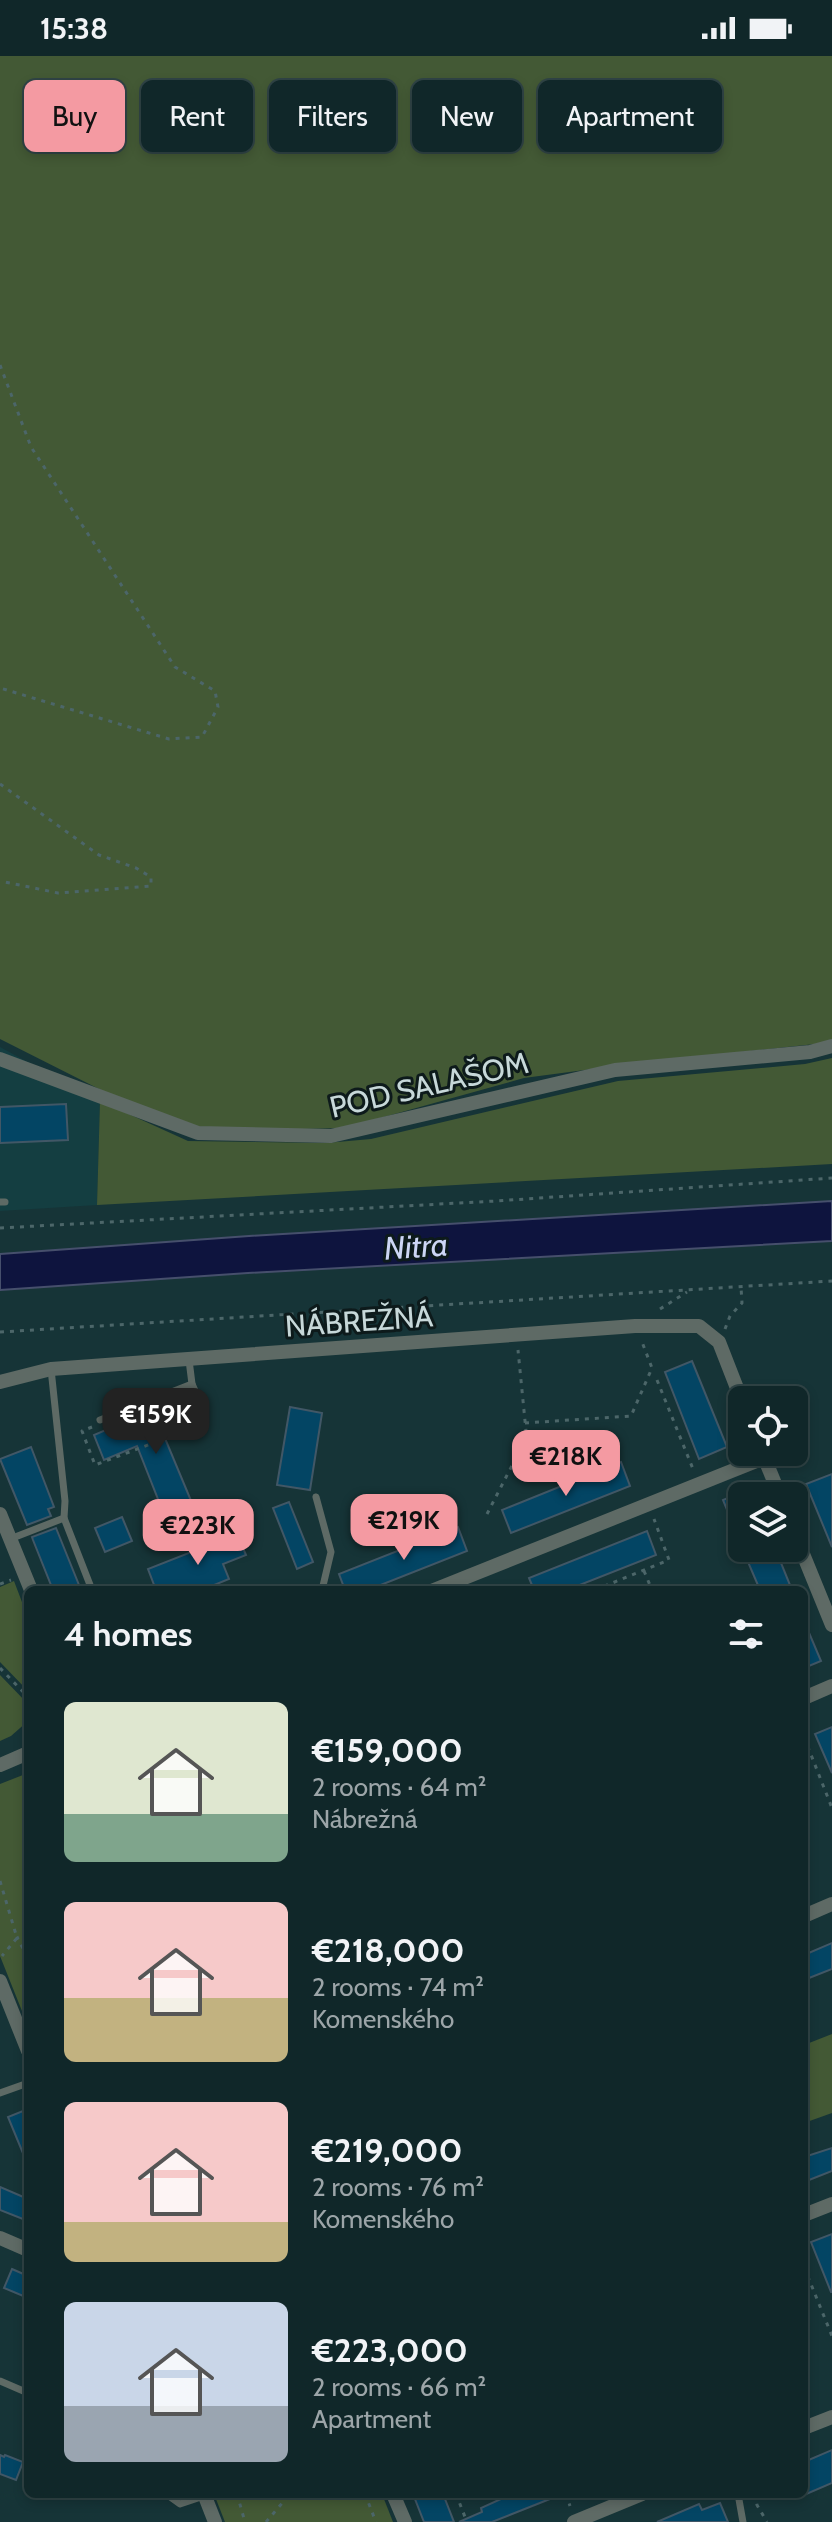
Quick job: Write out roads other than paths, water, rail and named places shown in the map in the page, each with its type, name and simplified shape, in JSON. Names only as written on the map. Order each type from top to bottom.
[{"type":"street","name":"POD SALAŠOM","points":[[0,1059],[198,1133],[331,1136],[615,1070],[810,1052],[832,1046]]},
{"type":"street","name":"NÁBREŽNÁ","points":[[0,1382],[51,1369],[635,1326],[699,1326],[719,1342],[736,1386]]},
{"type":"street","points":[[444,1586],[739,1466]]},
{"type":"street","points":[[0,1514],[29,1586]]},
{"type":"street","points":[[806,1562],[832,1625]]},
{"type":"street","points":[[808,1696],[832,1686]]},
{"type":"street","points":[[0,1765],[24,1755]]},
{"type":"street","points":[[808,1914],[832,1904]]},
{"type":"street","points":[[0,1981],[24,2041]]},
{"type":"street","points":[[808,2213],[832,2204]]},
{"type":"street","points":[[0,2238],[24,2248]]},
{"type":"street","points":[[808,2426],[832,2417]]},
{"type":"street","points":[[206,2498],[215,2522]]},
{"type":"street","points":[[395,2498],[405,2522]]},
{"type":"street","points":[[574,2522],[596,2518],[634,2498]]},
{"type":"lane","points":[[189,1359],[192,1384],[204,1411]]},
{"type":"lane","points":[[51,1369],[65,1501],[64,1518],[90,1586]]},
{"type":"lane","points":[[100,1420],[192,1384]]},
{"type":"lane","points":[[316,1497],[331,1552],[323,1586]]},
{"type":"lane","points":[[10,1539],[64,1518]]},
{"type":"lane","points":[[0,2093],[24,2084]]},
{"type":"lane","points":[[0,2381],[24,2391]]},
{"type":"lane","points":[[172,2498],[180,2504],[197,2498]]},
{"type":"lane","points":[[739,2498],[743,2522]]},
{"type":"water","name":"Nitra","points":[[832,1201],[832,1241],[0,1290],[0,1254]]}]
